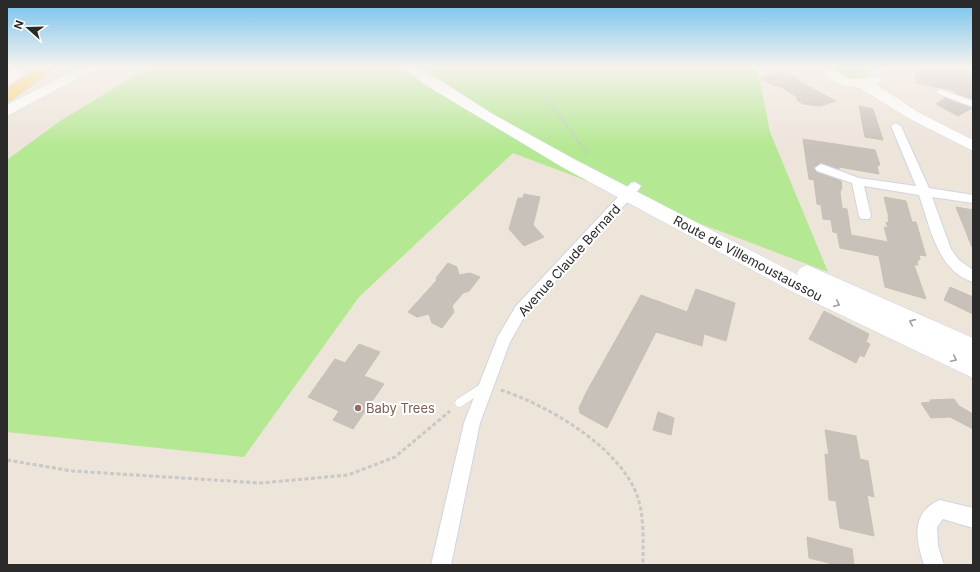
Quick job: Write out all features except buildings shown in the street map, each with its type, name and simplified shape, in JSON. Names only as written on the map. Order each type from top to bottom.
[{"type":"street","points":[[7,111],[41,94]]},
{"type":"street","name":"Route de Villemoustaussou","points":[[450,94],[527,139],[814,277],[973,349]]},
{"type":"street","points":[[881,94],[913,115],[973,146]]},
{"type":"street","points":[[896,94],[901,99],[932,118],[957,137]]},
{"type":"street","points":[[946,94],[973,104]]},
{"type":"street","points":[[896,126],[924,191],[945,250],[954,264],[973,277]]},
{"type":"street","name":"Route de Villemoustaussou","points":[[527,139],[597,169],[802,287],[973,368]]},
{"type":"street","points":[[821,168],[857,181],[973,199]]},
{"type":"street","points":[[857,181],[865,216]]},
{"type":"street","name":"Avenue Claude Bernard","points":[[441,565],[472,423],[503,340],[521,310],[632,190]]},
{"type":"street","points":[[934,565],[928,546],[927,524],[940,509],[973,518]]},
{"type":"lane","points":[[459,402],[485,385]]},
{"type":"path","points":[[543,94],[597,169]]},
{"type":"path","points":[[485,385],[531,400],[572,425],[620,465],[635,489],[643,520],[643,565]]},
{"type":"path","points":[[7,460],[72,471],[260,484],[348,476],[395,457],[429,430],[459,402]]},
{"type":"green space","points":[[105,94],[762,94],[770,132],[828,272],[513,153],[359,297],[244,457],[7,432],[7,160],[60,121]]},
{"type":"place","name":"Baby Trees","points":[[358,408]]}]
